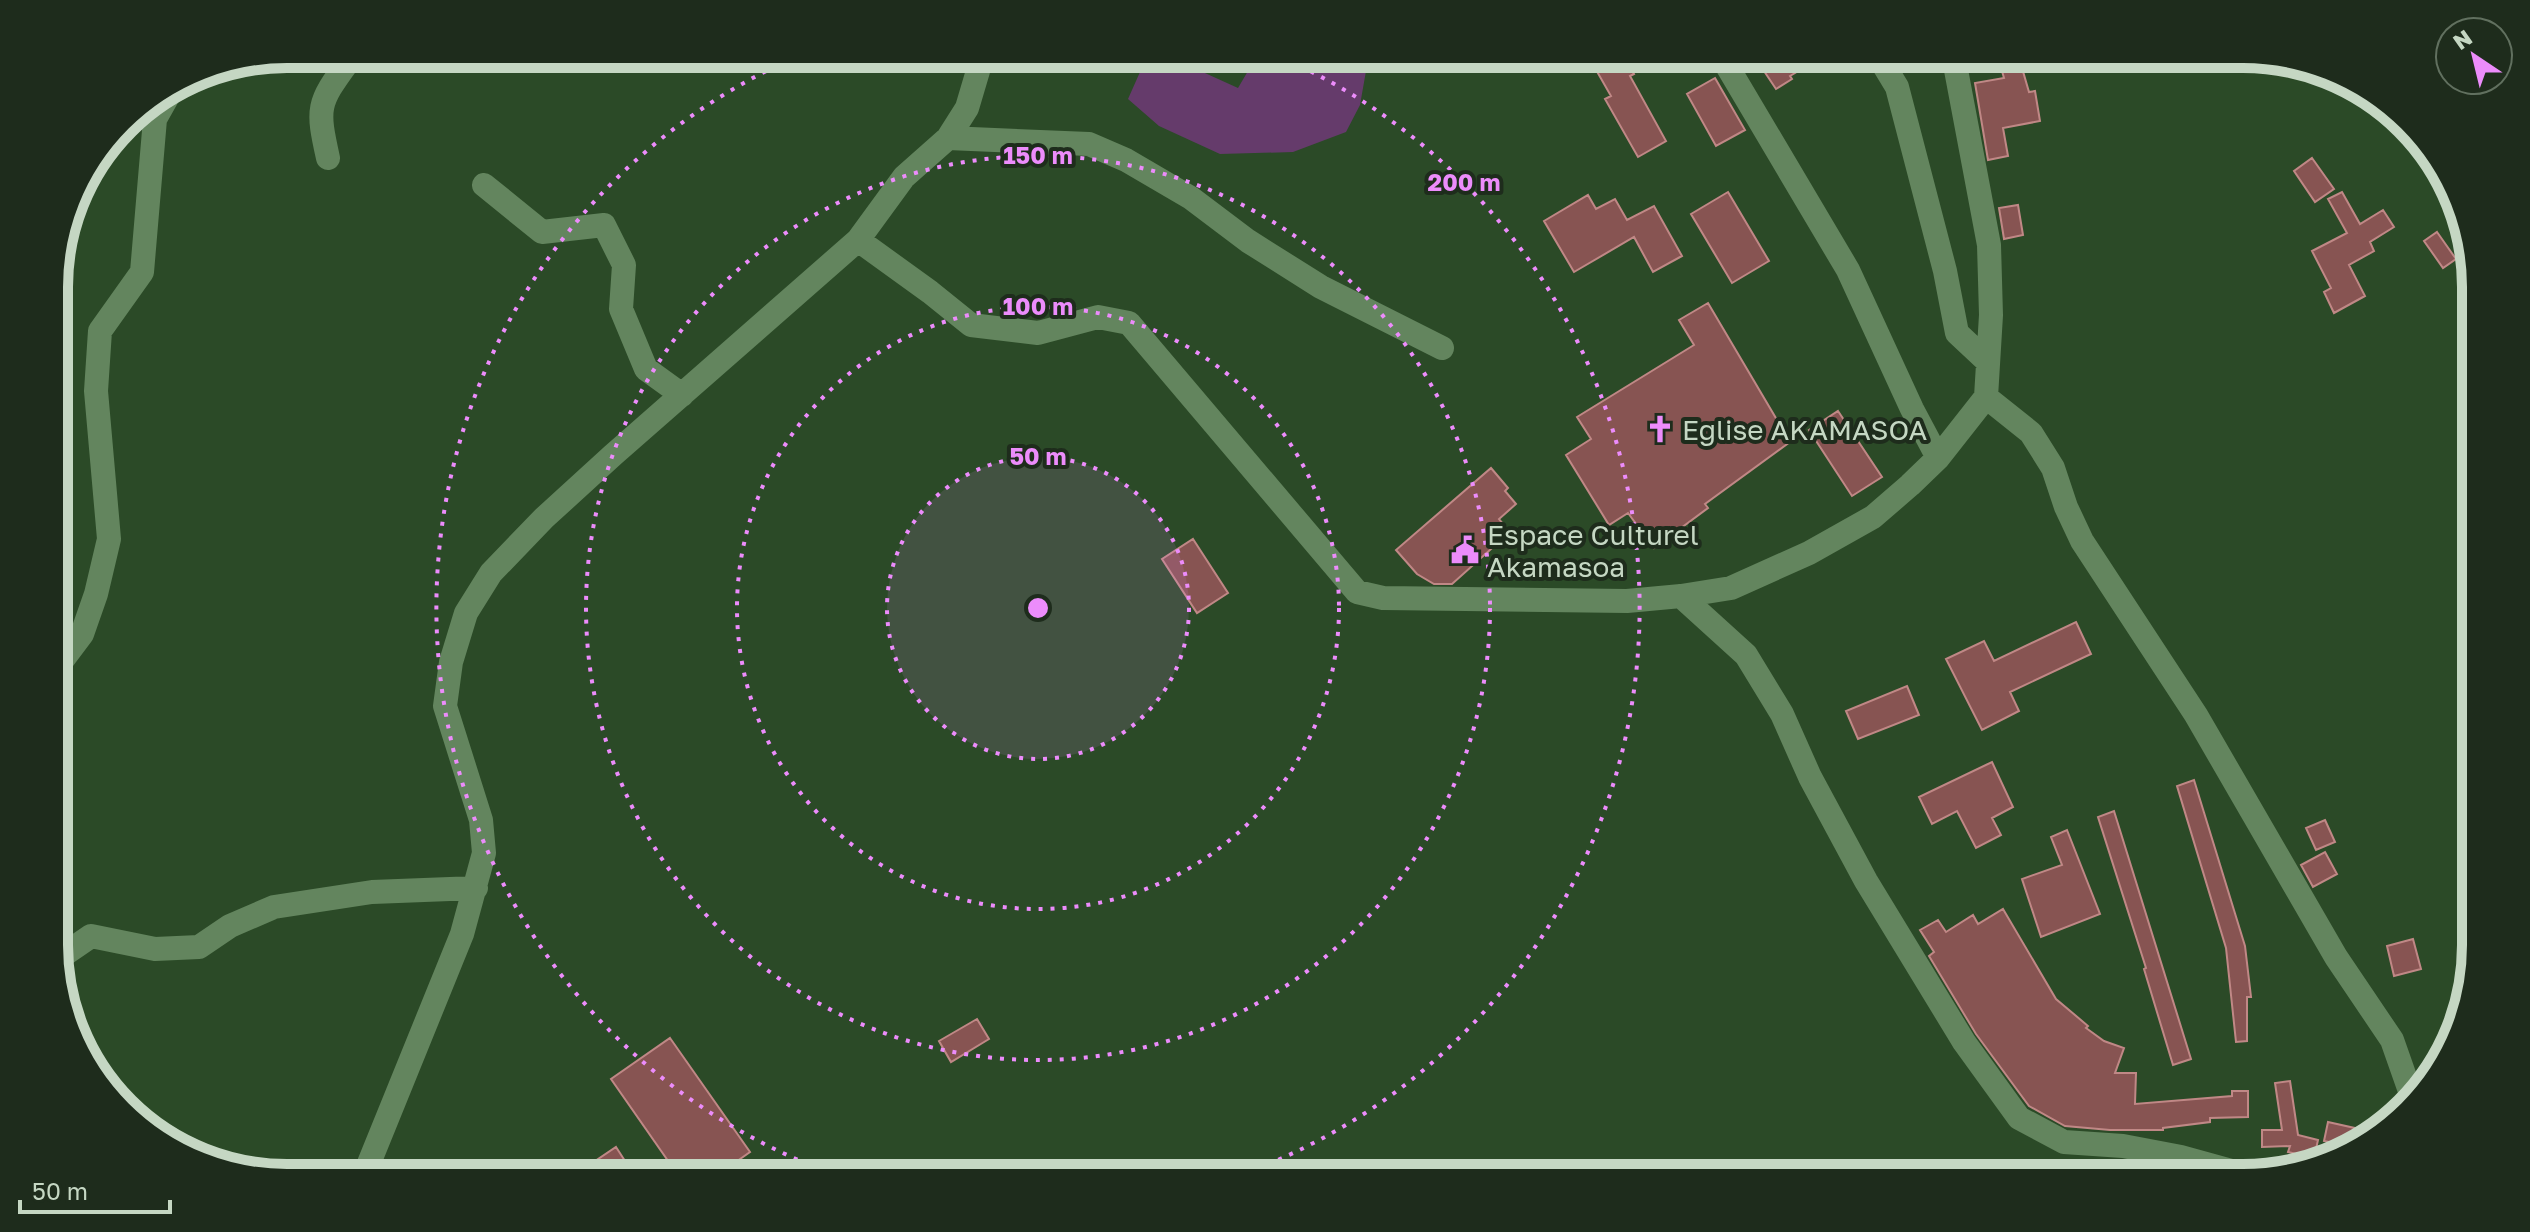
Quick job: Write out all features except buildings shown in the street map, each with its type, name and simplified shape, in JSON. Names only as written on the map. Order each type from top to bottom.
[{"type":"street","points":[[328,158],[319,115],[329,88],[344,68]]},
{"type":"street","points":[[369,1164],[462,934],[484,853],[481,820],[445,706],[451,662],[466,613],[491,573],[544,518],[858,240],[904,177],[948,138],[967,108],[979,68]]},
{"type":"street","points":[[1728,68],[1848,270],[1938,458]]},
{"type":"street","points":[[1885,68],[1897,87],[1945,271],[1957,333],[1988,362]]},
{"type":"street","points":[[858,240],[971,325],[1038,333],[1098,317],[1129,323],[1357,592],[1383,598],[1627,601],[1681,596],[1731,588],[1809,553],[1873,517],[1938,458],[1986,397],[1991,315],[1989,245],[1956,68]]},
{"type":"street","points":[[68,653],[82,634],[96,594],[109,539],[96,391],[100,331],[142,272],[155,119],[161,108]]},
{"type":"street","points":[[948,138],[1089,144],[1126,160],[1191,198],[1248,241],[1321,287],[1442,348]]},
{"type":"street","points":[[484,185],[542,232],[604,225],[624,265],[621,309],[646,369],[682,395]]},
{"type":"street","points":[[1986,397],[2031,433],[2053,468],[2082,541],[2196,715],[2336,957],[2392,1040],[2409,1088]]},
{"type":"street","points":[[1681,596],[1746,655],[1782,714],[1810,777],[1866,881],[1964,1042],[2019,1118],[2064,1142],[2123,1146],[2206,1164]]},
{"type":"street","points":[[68,951],[91,936],[155,949],[199,947],[230,926],[274,907],[372,892],[476,888]]},
{"type":"shaded area","points":[[1142,68],[1194,68],[1238,88],[1250,68],[1367,68],[1360,105],[1346,132],[1293,152],[1220,154],[1159,126],[1128,99]]},
{"type":"place","name":"Eglise AKAMASOA","points":[[1660,429]]},
{"type":"place","name":"Espace Culturel Akamasoa","points":[[1465,550]]}]
